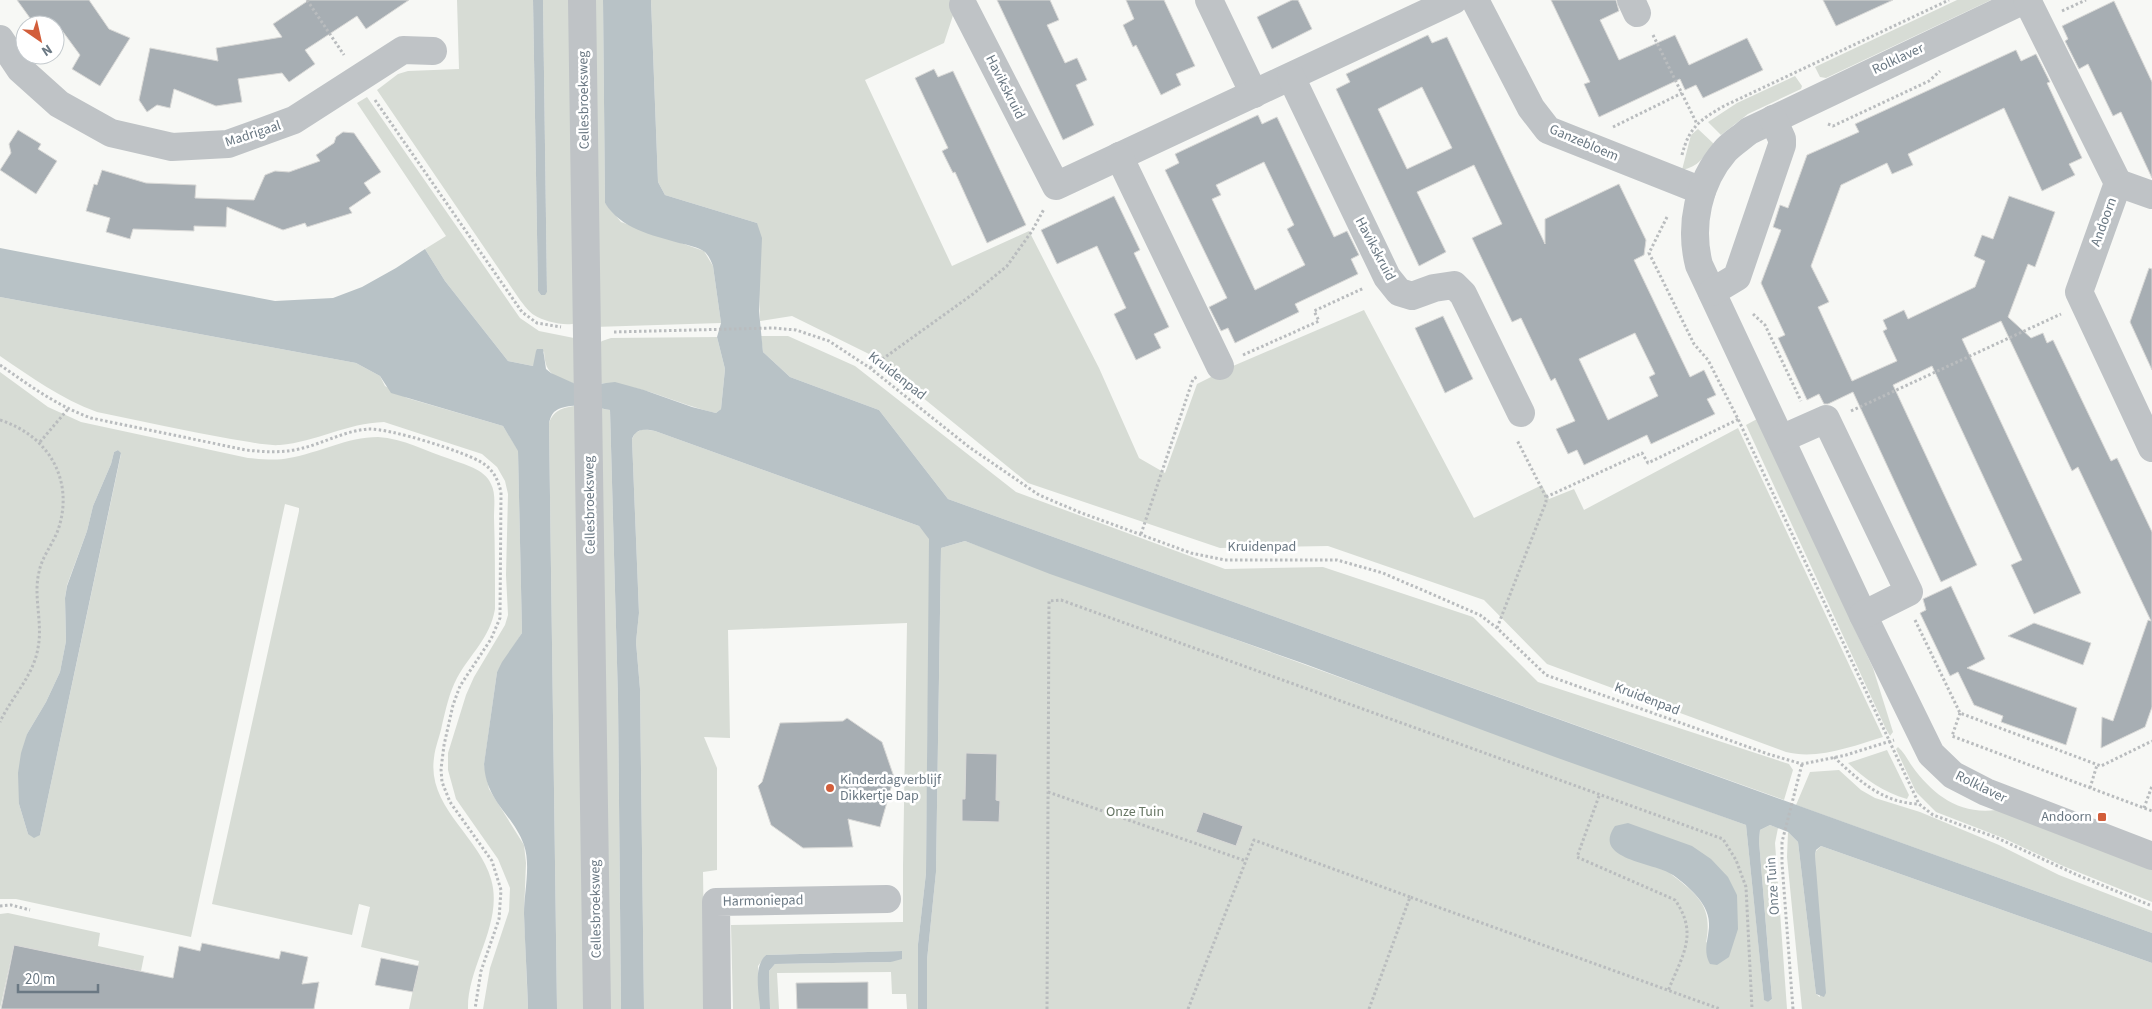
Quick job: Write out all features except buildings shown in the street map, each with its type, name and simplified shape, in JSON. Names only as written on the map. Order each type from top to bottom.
[{"type":"street","name":"Cellesbroeksweg","points":[[582,0],[598,1009]]},
{"type":"street","points":[[1208,0],[1254,94]]},
{"type":"street","points":[[1056,186],[1454,0]]},
{"type":"street","name":"Ganzebloem","points":[[1475,0],[1531,108],[1548,130],[1702,191]]},
{"type":"street","name":"Rolklaver","points":[[2024,0],[1773,118],[1749,132],[1725,151],[1708,175],[1702,191],[1694,228],[1695,248],[1699,265],[1764,406],[1930,754],[1953,775],[1986,792],[2152,856]]},
{"type":"street","name":"Andoorn","points":[[2028,0],[2118,183],[2079,292],[2152,448]]},
{"type":"street","name":"Havikskruid","points":[[963,5],[1056,186]]},
{"type":"street","name":"Madrigaal","points":[[0,39],[20,69],[59,104],[111,133],[172,147],[228,144],[294,120],[403,50],[433,51]]},
{"type":"street","name":"Havikskruid","points":[[1291,77],[1387,277],[1399,292],[1412,296],[1434,288],[1454,285],[1463,294],[1521,412]]},
{"type":"street","points":[[1712,292],[1737,276],[1782,145],[1782,139],[1773,118]]},
{"type":"street","points":[[1120,156],[1220,366]]},
{"type":"street","points":[[2118,183],[2152,195]]},
{"type":"street","points":[[1781,439],[1820,424],[1909,592],[1863,615]]},
{"type":"street","name":"Harmoniepad","points":[[718,1009],[716,902],[887,900]]},
{"type":"path","name":"Kruidenpad","points":[[307,0],[522,312],[537,323],[587,332],[773,328],[796,330],[830,341],[870,368],[969,447],[1039,496],[1191,553],[1225,560],[1337,560],[1383,573],[1480,615],[1497,628],[1546,675],[1768,754],[1802,764]]},
{"type":"path","points":[[1949,0],[1724,106],[1697,124],[1690,130],[1685,140],[1667,218],[1649,253],[1694,344],[1708,360],[1738,419],[1920,804],[1933,815],[1995,837],[2075,874],[2152,906]]},
{"type":"path","points":[[1634,7],[1645,18],[1697,124]]},
{"type":"path","points":[[1580,143],[1682,93]]},
{"type":"path","points":[[870,368],[974,294],[1007,266],[1032,231],[1056,186]]},
{"type":"path","points":[[1737,276],[1751,312],[1765,325],[1820,424],[2084,303]]},
{"type":"path","points":[[1141,534],[1194,379],[1319,321],[1314,311],[1387,277]]},
{"type":"path","points":[[0,365],[47,398],[91,418],[246,450],[264,452],[300,449],[368,429],[391,431],[475,459],[484,463],[496,476],[501,492],[500,618],[491,639],[460,686],[448,729],[440,769],[442,782],[450,802],[492,861],[501,890],[499,919],[481,971],[475,1009]]},
{"type":"path","points":[[1546,497],[1642,453],[1648,463],[1764,406]]},
{"type":"path","points":[[40,442],[68,409]]},
{"type":"path","points":[[1497,628],[1540,519],[1546,497],[1510,426],[1521,412]]},
{"type":"path","points":[[0,420],[27,432],[40,442],[51,457],[59,474],[63,492],[63,510],[59,528],[44,556],[37,582],[40,637],[34,664],[28,678],[0,722]]},
{"type":"path","points":[[1902,595],[1960,713],[2101,766],[2152,741]]},
{"type":"path","points":[[1047,1009],[1049,601],[1061,600],[1599,796],[1723,839],[1736,860],[1746,887],[1752,1009]]},
{"type":"path","points":[[1960,713],[1952,736],[2152,811]]},
{"type":"path","points":[[1802,764],[1889,741],[1918,730]]},
{"type":"path","points":[[1834,756],[1867,787],[1886,798],[1904,804],[1920,804]]},
{"type":"path","name":"Onze Tuin","points":[[1793,1009],[1782,842],[1802,764]]},
{"type":"path","points":[[2090,788],[2097,765]]},
{"type":"path","points":[[2144,808],[2152,786]]},
{"type":"path","points":[[1048,792],[1246,861]]},
{"type":"path","points":[[1599,796],[1577,857],[1674,900],[1684,913],[1688,938],[1668,991]]},
{"type":"path","points":[[1188,1009],[1254,840],[1720,1009]]},
{"type":"path","points":[[1369,1009],[1410,897]]},
{"type":"path","points":[[0,906],[11,905],[30,910]]},
{"type":"green space","points":[[457,0],[533,0],[538,291],[541,295],[547,292],[543,0],[574,0],[576,323],[561,324],[538,317],[530,312],[377,90],[398,74],[408,71],[459,69]]},
{"type":"green space","points":[[591,0],[603,0],[605,203],[621,222],[704,251],[713,266],[721,323],[594,327]]},
{"type":"green space","points":[[651,0],[958,0],[944,43],[865,80],[952,266],[1029,231],[1099,368],[1139,458],[1165,473],[1197,384],[1233,366],[1364,310],[1474,518],[1542,485],[1549,499],[1574,489],[1584,510],[1738,428],[1883,737],[1848,748],[1823,753],[1798,754],[1786,752],[1547,664],[1484,600],[1328,546],[1220,548],[1028,483],[869,354],[792,316],[760,321],[757,223],[665,195],[658,182]]},
{"type":"green space","points":[[1957,0],[1991,0],[1826,78],[1820,77],[1815,67]]},
{"type":"green space","points":[[1795,76],[1802,86],[1801,89],[1748,114],[1721,135],[1708,122],[1737,103]]},
{"type":"green space","points":[[367,97],[520,318],[539,331],[574,338],[580,386],[554,375],[547,366],[544,351],[533,366],[508,361],[445,281],[425,249],[446,236],[357,103]]},
{"type":"green space","points":[[1698,129],[1714,144],[1697,164],[1682,170],[1691,135]]},
{"type":"green space","points":[[0,297],[356,363],[380,376],[385,386],[407,398],[503,426],[518,450],[522,633],[497,672],[484,765],[489,789],[524,845],[526,863],[524,913],[528,1009],[483,1009],[490,968],[509,911],[510,888],[498,859],[456,799],[448,770],[448,753],[466,695],[474,677],[505,625],[508,615],[506,575],[508,494],[505,481],[497,467],[482,454],[384,422],[357,426],[293,443],[274,445],[214,436],[97,412],[59,394],[0,356]]},
{"type":"green space","points":[[761,336],[788,336],[855,366],[1016,492],[1225,569],[1323,567],[1473,617],[1538,682],[1789,764],[1793,770],[1784,800],[948,499],[879,410],[790,377],[763,352]]},
{"type":"green space","points":[[717,337],[725,369],[721,409],[716,413],[627,386],[596,383],[596,346],[602,341],[611,338]]},
{"type":"green space","points":[[0,372],[48,407],[81,422],[248,458],[284,459],[344,442],[378,437],[406,443],[467,465],[484,474],[493,488],[494,496],[495,609],[489,628],[462,669],[452,689],[434,758],[434,776],[438,792],[455,821],[485,863],[494,895],[493,912],[473,977],[468,1009],[409,1009],[419,961],[361,947],[370,907],[359,904],[352,935],[212,904],[299,511],[299,508],[285,504],[191,937],[16,899],[0,899]],"holes":[[[118,450],[121,454],[40,835],[28,834],[19,804],[27,734],[46,702],[60,672],[66,641],[65,598],[67,585],[87,531],[93,506],[111,464],[114,452]]]},
{"type":"green space","points":[[579,405],[588,1009],[557,1009],[549,423],[557,412],[564,408]]},
{"type":"green space","points":[[598,408],[610,410],[618,699],[621,1009],[608,1009]]},
{"type":"green space","points":[[1757,419],[1873,668],[1893,732],[1890,736],[1746,425]]},
{"type":"green space","points":[[643,429],[655,431],[919,526],[930,539],[926,873],[918,944],[918,1009],[907,1009],[906,994],[892,994],[891,972],[777,973],[779,1009],[770,1009],[769,971],[775,964],[891,962],[902,951],[766,955],[758,966],[760,1009],[733,1009],[731,925],[903,922],[907,623],[728,630],[730,738],[704,737],[717,768],[717,870],[703,872],[705,1009],[644,1009],[640,689],[636,642],[639,613],[632,439],[635,433]]},
{"type":"green space","name":"Onze Tuin","points":[[965,541],[1746,825],[1764,999],[1768,1002],[1772,999],[1759,841],[1760,830],[1770,825],[1778,828],[1775,843],[1787,1009],[927,1009],[927,960],[936,872],[941,548]],"holes":[[[1671,874],[1737,895],[1706,943],[1707,920],[1701,902],[1689,888]]]},
{"type":"green space","points":[[1898,747],[1928,785],[1938,794],[1958,806],[1983,811],[1996,810],[2152,868],[2152,902],[2063,866],[2003,838],[1936,812],[1916,792],[1896,749]]},
{"type":"green space","points":[[1887,750],[1909,795],[1907,799],[1875,785],[1848,763]]},
{"type":"green space","points":[[1839,770],[1861,790],[1875,798],[1920,812],[1999,845],[2059,875],[2152,911],[2152,933],[1796,805],[1810,772]]},
{"type":"green space","points":[[1788,832],[1798,842],[1816,994],[1820,997],[1815,855],[1821,846],[2152,963],[2152,1009],[1802,1009],[1787,857]]},
{"type":"green space","points":[[8,913],[100,933],[98,946],[144,956],[141,971],[14,945],[0,1009],[0,914]]},
{"type":"shaded area","points":[[533,0],[543,0],[547,292],[545,295],[541,295],[538,291]]},
{"type":"shaded area","points":[[603,0],[651,0],[658,182],[665,195],[757,223],[762,238],[759,311],[763,352],[790,377],[879,410],[948,499],[2152,933],[2152,963],[1821,846],[1816,850],[1815,855],[1826,993],[1824,997],[1816,994],[1798,842],[1788,832],[1770,825],[1760,830],[1759,841],[1772,999],[1768,1002],[1764,1000],[1746,825],[1555,757],[1305,664],[1050,574],[965,541],[941,548],[936,872],[927,960],[927,1009],[918,1009],[918,944],[926,873],[929,539],[919,526],[655,431],[644,430],[638,431],[632,439],[639,613],[636,642],[640,689],[644,1009],[621,1009],[618,699],[610,410],[589,406],[573,406],[554,412],[549,423],[557,1009],[528,1009],[524,914],[527,870],[526,853],[519,834],[490,788],[484,764],[497,672],[522,633],[518,451],[503,426],[391,393],[380,376],[356,363],[0,297],[0,248],[275,301],[333,298],[362,287],[425,249],[445,281],[508,361],[533,366],[537,349],[543,349],[546,369],[580,386],[615,382],[716,413],[721,409],[725,369],[717,337],[721,323],[713,266],[710,259],[705,252],[693,246],[648,234],[628,225],[612,212],[605,203]]},
{"type":"shaded area","points":[[118,450],[121,453],[40,835],[34,838],[28,834],[19,804],[18,773],[21,753],[27,734],[46,702],[60,672],[66,641],[65,598],[67,586],[87,531],[93,506],[111,464],[114,452]]},
{"type":"shaded area","points":[[1628,823],[1692,846],[1711,859],[1728,877],[1737,895],[1738,929],[1729,957],[1717,965],[1710,964],[1706,950],[1709,919],[1703,904],[1686,885],[1673,875],[1618,853],[1611,846],[1610,837],[1615,826]]},
{"type":"shaded area","points":[[902,951],[902,959],[891,962],[775,964],[769,971],[770,1009],[760,1009],[758,973],[759,966],[766,955]]},
{"type":"place","name":"Kinderdagverblijf Dikkertje Dap","points":[[830,788]]},
{"type":"place","name":"Andoorn","points":[[2102,817]]}]
